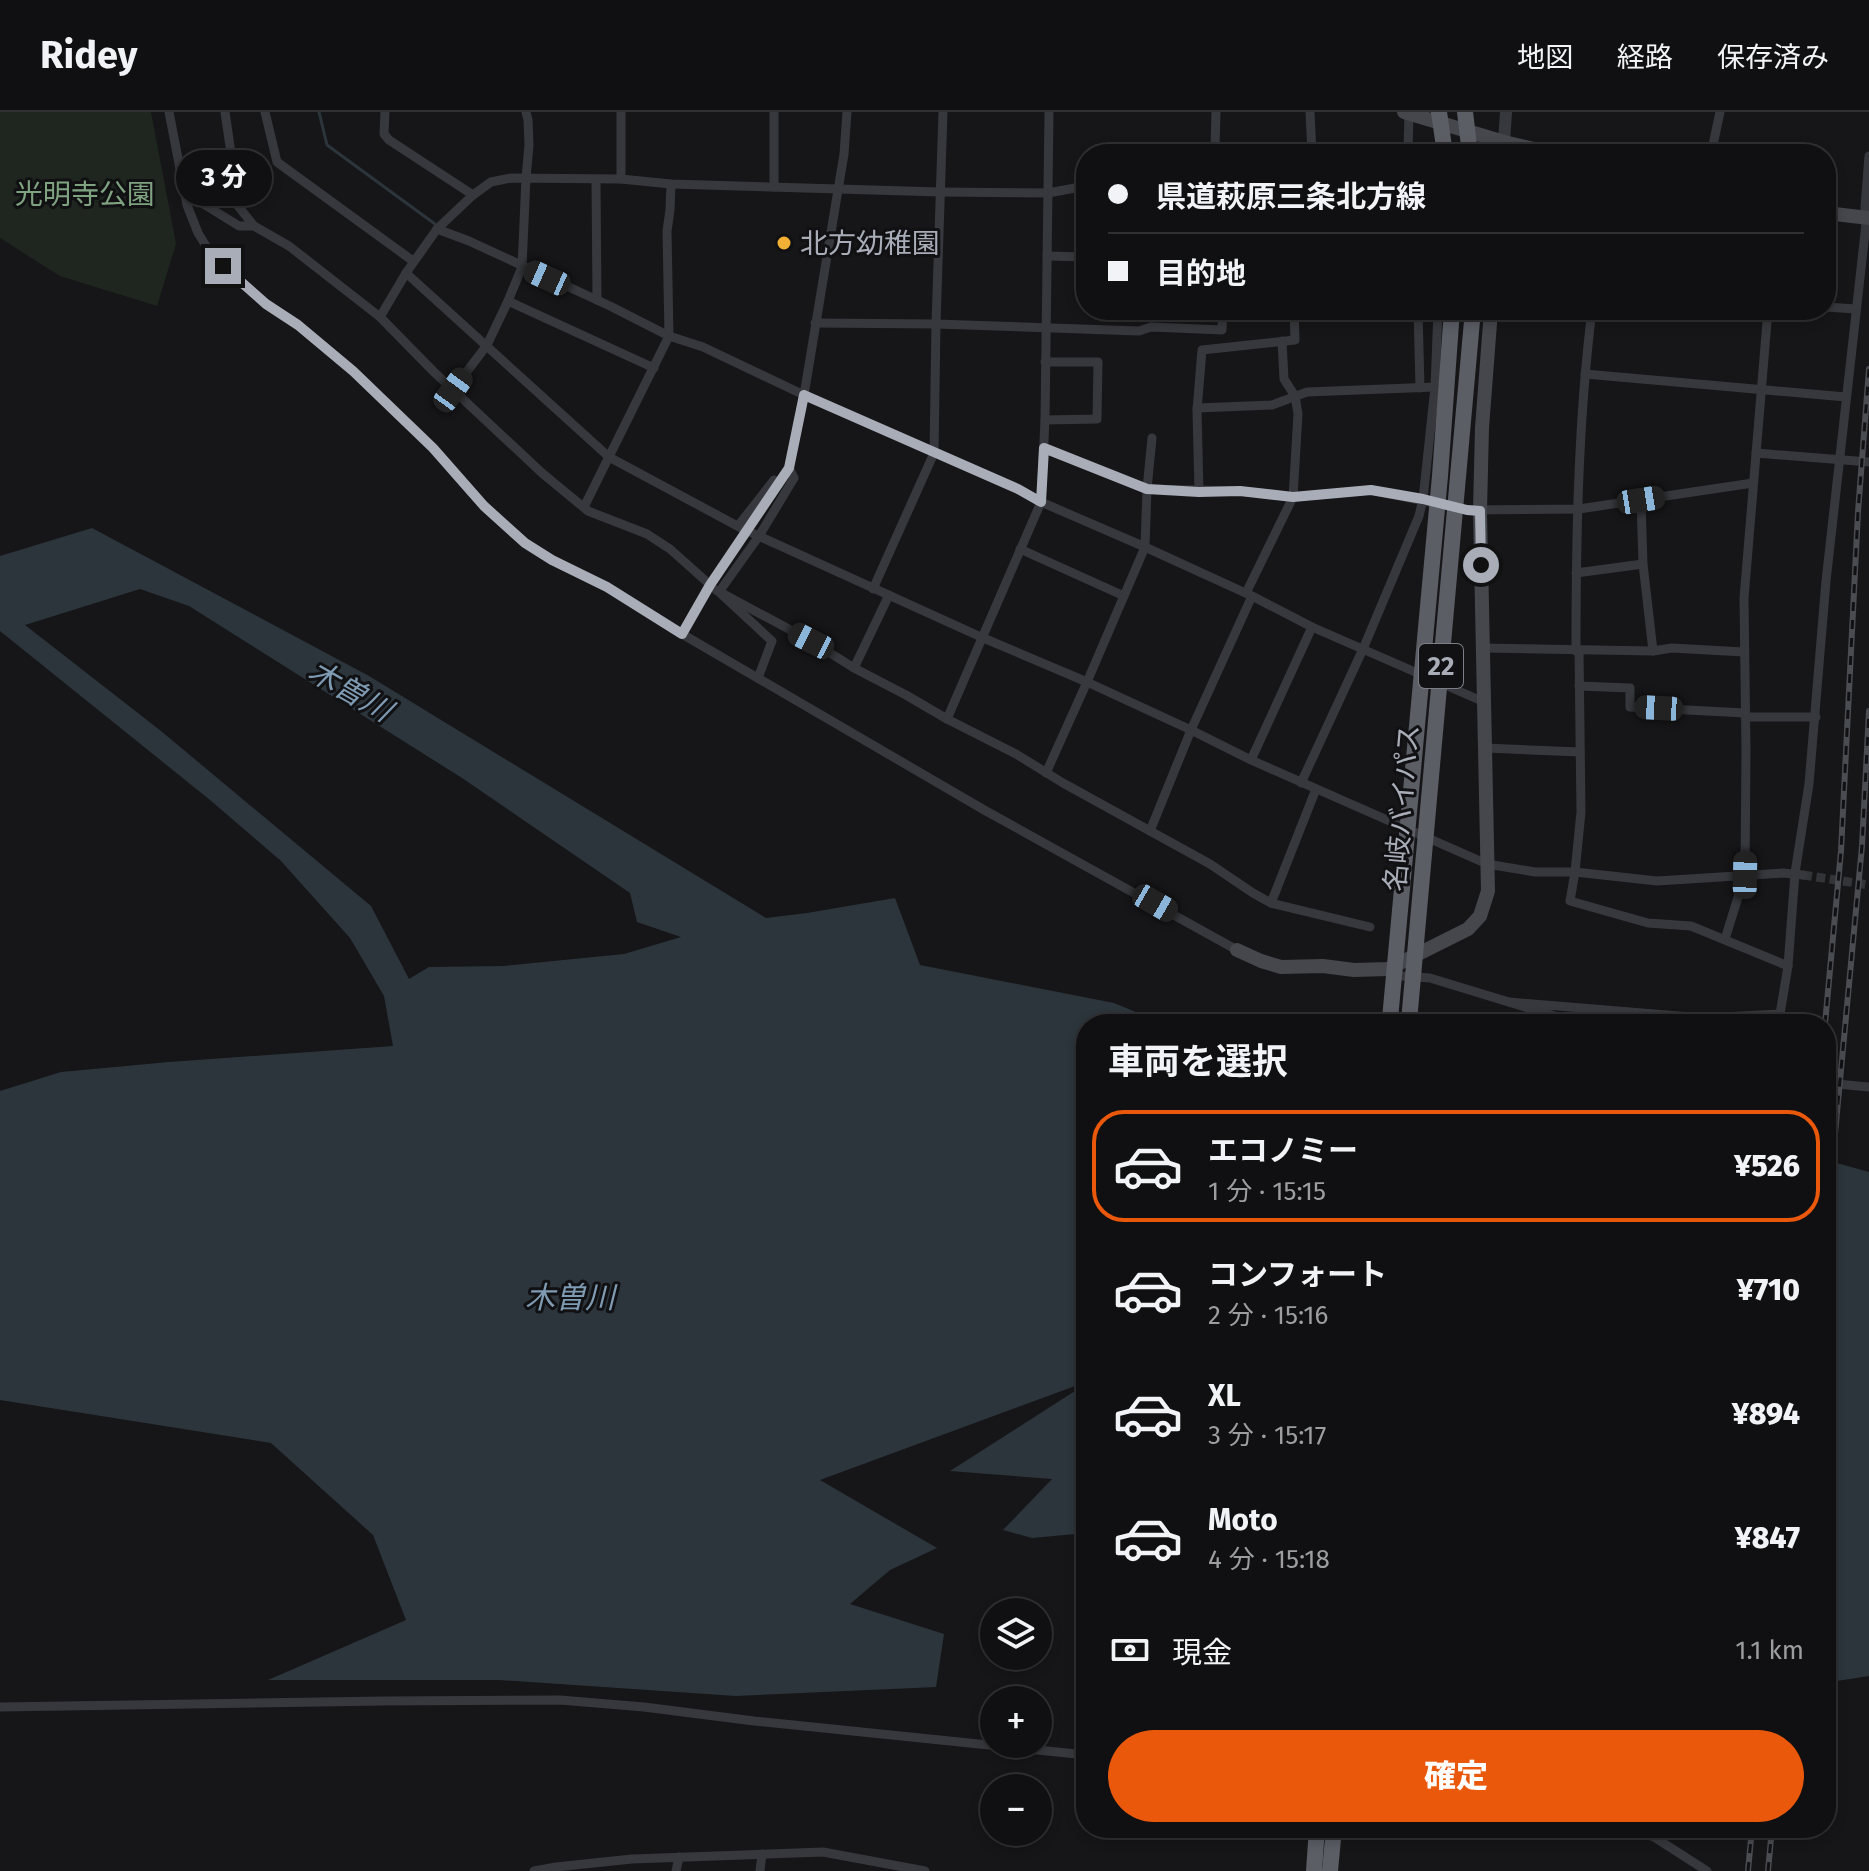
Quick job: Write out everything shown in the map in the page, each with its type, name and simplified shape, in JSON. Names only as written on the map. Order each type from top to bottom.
[{"type":"highway","points":[[1465,112],[1470,144]]},
{"type":"highway","points":[[1441,118],[1444,144]]},
{"type":"highway","name":"名岐バイパス","points":[[1391,1014],[1451,320]]},
{"type":"highway","name":"名岐バイパス","points":[[1409,1014],[1472,320]]},
{"type":"highway","points":[[1314,1871],[1316,1838]]},
{"type":"highway","points":[[1330,1871],[1333,1838]]},
{"type":"main road","points":[[1406,113],[1441,118],[1495,144]]},
{"type":"main road","points":[[1836,214],[1867,218]]},
{"type":"main road","points":[[1237,950],[1281,967],[1388,969],[1473,925],[1486,903],[1480,511],[1482,428],[1490,320]]},
{"type":"street","points":[[225,112],[233,167],[234,201],[254,226],[289,246],[380,317],[453,390],[542,473],[588,511],[647,534],[670,549],[707,582]]},
{"type":"street","points":[[265,112],[277,162],[413,261]]},
{"type":"street","points":[[385,112],[384,134],[389,140],[473,195]]},
{"type":"street","points":[[453,390],[487,345],[522,267],[529,145],[526,112]]},
{"type":"street","points":[[621,112],[621,179]]},
{"type":"street","points":[[774,112],[774,187]]},
{"type":"street","points":[[682,634],[710,585],[789,468],[844,154],[847,112]]},
{"type":"street","points":[[873,589],[934,453],[943,112]]},
{"type":"street","points":[[947,719],[1041,502],[1049,112]]},
{"type":"street","points":[[1215,144],[1216,112]]},
{"type":"street","points":[[1310,112],[1312,144]]},
{"type":"street","points":[[1504,144],[1506,112]]},
{"type":"street","points":[[1713,144],[1720,112]]},
{"type":"street","points":[[1406,113],[1408,144]]},
{"type":"street","points":[[170,115],[186,197],[198,233],[211,254],[266,304],[298,325],[353,371],[433,448],[484,506],[525,543],[607,587],[986,811],[1237,950]]},
{"type":"street","points":[[1780,1014],[1816,717],[1826,581],[1867,218],[1869,156]]},
{"type":"street","points":[[380,317],[413,261],[437,229],[491,182],[511,178],[621,179],[671,184],[940,192],[1048,193],[1076,188]]},
{"type":"street","points":[[596,180],[597,300]]},
{"type":"street","points":[[584,507],[669,336],[667,231],[671,184]]},
{"type":"street","points":[[186,197],[197,200],[239,226],[254,226]]},
{"type":"street","points":[[437,229],[597,300],[669,336],[703,347],[1249,594],[1312,627],[1484,702]]},
{"type":"street","points":[[1047,256],[1076,257]]},
{"type":"street","points":[[406,273],[609,457],[748,531],[873,589],[1087,682],[1301,783],[1487,864],[1535,872],[1575,872],[1657,881],[1799,874]]},
{"type":"street","points":[[508,301],[654,368]]},
{"type":"street","points":[[1836,308],[1856,309]]},
{"type":"street","points":[[1220,348],[1222,320]]},
{"type":"street","points":[[1199,492],[1197,408],[1202,350],[1295,340],[1294,320]]},
{"type":"street","points":[[1418,320],[1420,388]]},
{"type":"street","points":[[1301,783],[1363,649],[1419,516],[1435,387],[1438,320]]},
{"type":"street","points":[[1591,320],[1585,374],[1576,573],[1581,812],[1570,901],[1648,923],[1691,926],[1788,966]]},
{"type":"street","points":[[1725,939],[1745,875],[1744,598],[1767,320]]},
{"type":"street","points":[[815,323],[1139,331],[1151,327],[1222,330]]},
{"type":"street","points":[[1150,831],[1293,497],[1298,414],[1295,396],[1284,379],[1282,341]]},
{"type":"street","points":[[1045,362],[1098,362],[1097,419],[1045,420]]},
{"type":"street","points":[[1585,374],[1846,397]]},
{"type":"street","points":[[1197,408],[1272,405],[1307,392],[1435,387]]},
{"type":"street","points":[[1046,773],[1145,547],[1152,438]]},
{"type":"street","points":[[1044,448],[1147,489],[1240,491],[1293,497],[1371,490],[1480,511],[1579,509],[1753,483]]},
{"type":"street","points":[[1756,453],[1869,462]]},
{"type":"street","points":[[748,531],[794,478],[789,468]]},
{"type":"street","points":[[717,591],[779,473],[789,468]]},
{"type":"street","points":[[1641,500],[1643,564],[1653,651]]},
{"type":"street","points":[[1020,549],[1124,596]]},
{"type":"street","points":[[1576,573],[1643,564]]},
{"type":"street","points":[[717,591],[772,641],[758,678]]},
{"type":"street","points":[[717,591],[1016,754],[1210,864],[1271,903],[1370,927]]},
{"type":"street","points":[[854,668],[889,595]]},
{"type":"street","points":[[1251,760],[1312,627]]},
{"type":"street","points":[[1483,648],[1653,651],[1672,648],[1744,652]]},
{"type":"street","points":[[1579,686],[1630,688],[1630,707],[1816,717]]},
{"type":"street","points":[[1485,748],[1580,752]]},
{"type":"street","points":[[1271,903],[1316,789]]},
{"type":"street","points":[[1388,969],[1402,976],[1430,978],[1548,1014]]},
{"type":"street","points":[[1509,1002],[1654,1014]]},
{"type":"street","points":[[1836,1084],[1869,1087]]},
{"type":"street","points":[[0,1707],[560,1700],[1076,1754]]},
{"type":"street","points":[[1656,1838],[1707,1871]]},
{"type":"street","points":[[534,1871],[632,1859],[823,1852],[925,1871]]},
{"type":"street","points":[[760,1871],[762,1854]]},
{"type":"street","points":[[676,1871],[679,1857]]},
{"type":"green space","name":"光明寺公園","points":[[0,112],[151,112],[176,244],[157,306],[60,276],[0,238]]},
{"type":"water","name":"木曽川","points":[[92,528],[369,676],[766,918],[895,898],[920,965],[1114,1003],[1141,1014],[1076,1014],[1076,1386],[820,1480],[937,1548],[890,1570],[850,1604],[944,1634],[936,1687],[736,1696],[499,1680],[268,1680],[406,1620],[373,1535],[271,1443],[0,1400],[0,1091],[61,1072],[393,1046],[384,996],[350,938],[281,861],[0,631],[0,556]],"holes":[[[140,589],[189,606],[462,778],[630,893],[637,922],[681,937],[624,954],[503,966],[429,967],[409,979],[371,906],[161,731],[25,625]]]},
{"type":"water","points":[[1836,1163],[1869,1172],[1869,1676],[1836,1681]]},
{"type":"water","points":[[1076,1390],[1076,1534],[1032,1538],[1003,1530],[1052,1479],[950,1471]]},
{"type":"waterway","points":[[319,112],[327,145],[435,224]]},
{"type":"tunnel","points":[[1803,875],[1869,885]]},
{"type":"railway","points":[[1826,1014],[1841,851],[1858,512],[1869,369]]},
{"type":"railway","points":[[1836,1123],[1862,846],[1869,711]]},
{"type":"railway","points":[[1748,1871],[1751,1838]]},
{"type":"railway","points":[[1768,1871],[1771,1838]]},
{"type":"place","name":"北方幼稚園","points":[[784,243]]},
{"type":"route","points":[[223,266],[266,304],[298,325],[353,371],[433,448],[484,506],[525,543],[607,587],[682,634],[710,585],[789,468],[804,395],[1041,502],[1044,448],[1147,489],[1240,491],[1293,497],[1371,490],[1480,511],[1481,565]]}]
